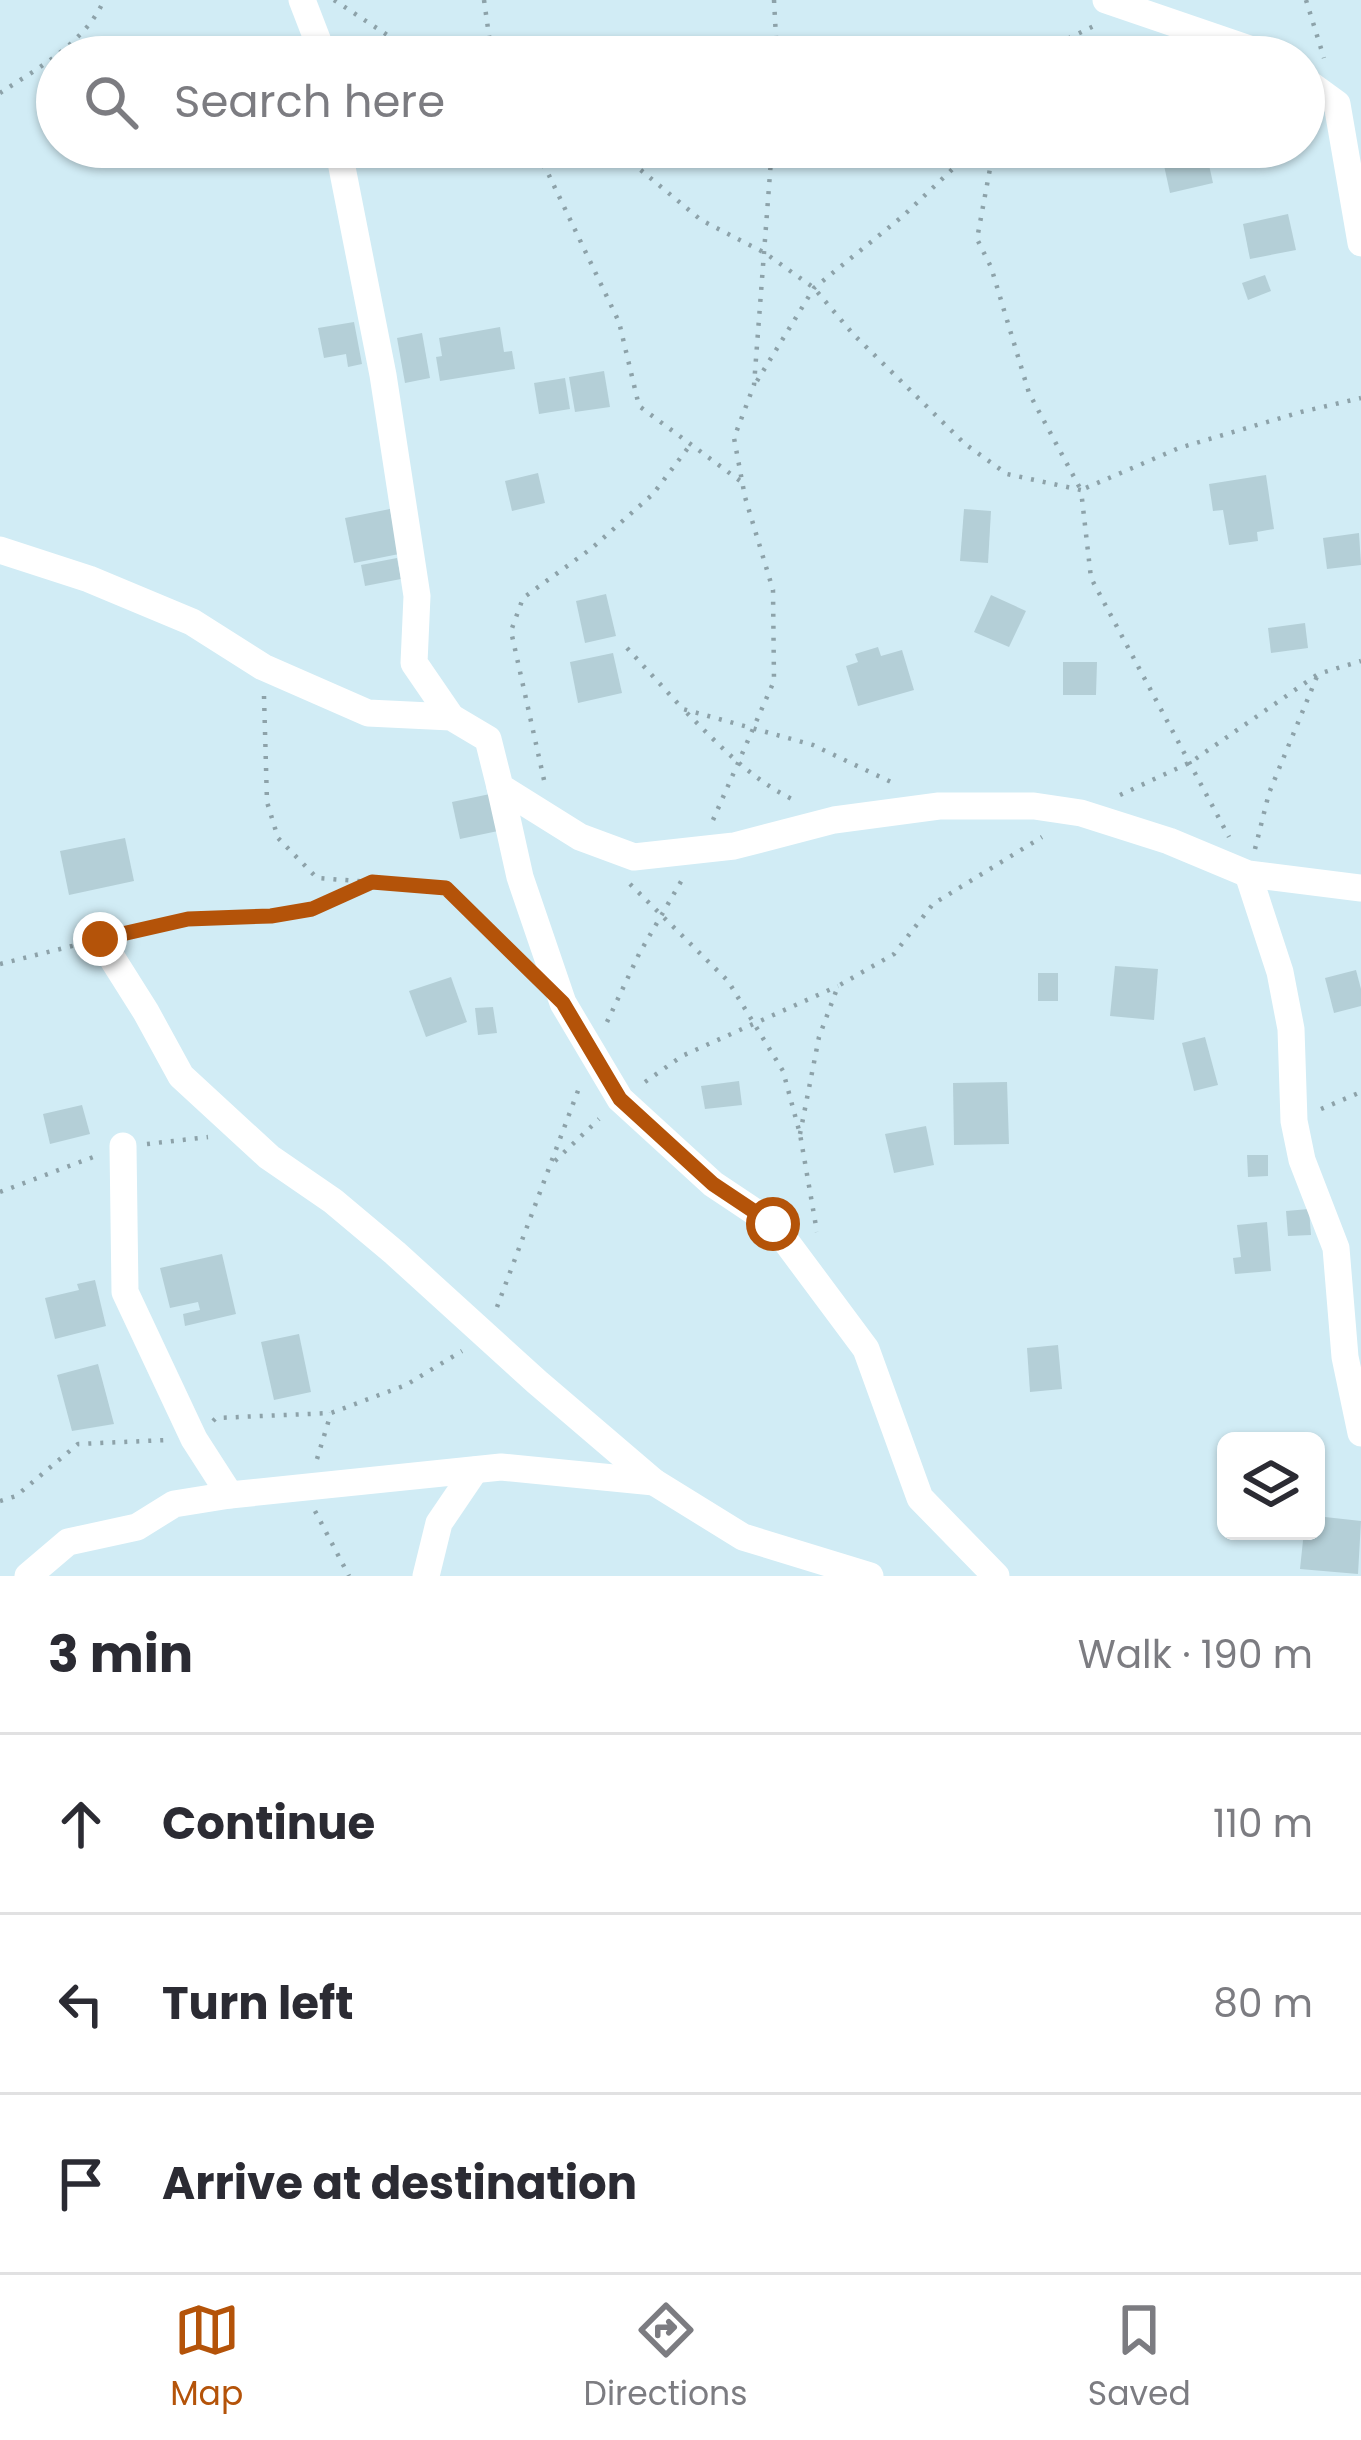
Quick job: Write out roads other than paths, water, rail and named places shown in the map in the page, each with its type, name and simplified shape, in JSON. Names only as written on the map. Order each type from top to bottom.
[{"type":"street","points":[[302,0],[315,36]]},
{"type":"street","points":[[1106,0],[1211,36]]},
{"type":"street","points":[[1325,95],[1337,104],[1361,243]]},
{"type":"street","points":[[342,168],[383,375],[417,596],[414,663],[451,717],[488,740],[520,877],[563,1003],[620,1099],[713,1184],[773,1224],[866,1349],[920,1498],[996,1576]]},
{"type":"street","points":[[0,550],[89,579],[192,622],[263,667],[368,713],[451,717]]},
{"type":"street","points":[[500,787],[580,837],[634,857],[734,846],[834,820],[939,806],[1034,806],[1081,813],[1248,874],[1361,888]]},
{"type":"street","points":[[1248,874],[1280,972],[1291,1029],[1294,1121],[1302,1160],[1336,1248],[1345,1357],[1361,1433]]},
{"type":"street","points":[[100,939],[181,1076],[269,1157],[380,1240],[654,1482],[743,1537],[870,1576]]},
{"type":"street","points":[[123,1146],[125,1292],[194,1439],[230,1495]]},
{"type":"street","points":[[28,1576],[68,1541],[137,1527],[174,1504],[230,1495],[501,1467],[654,1482]]},
{"type":"street","points":[[426,1576],[439,1523],[476,1470]]}]
